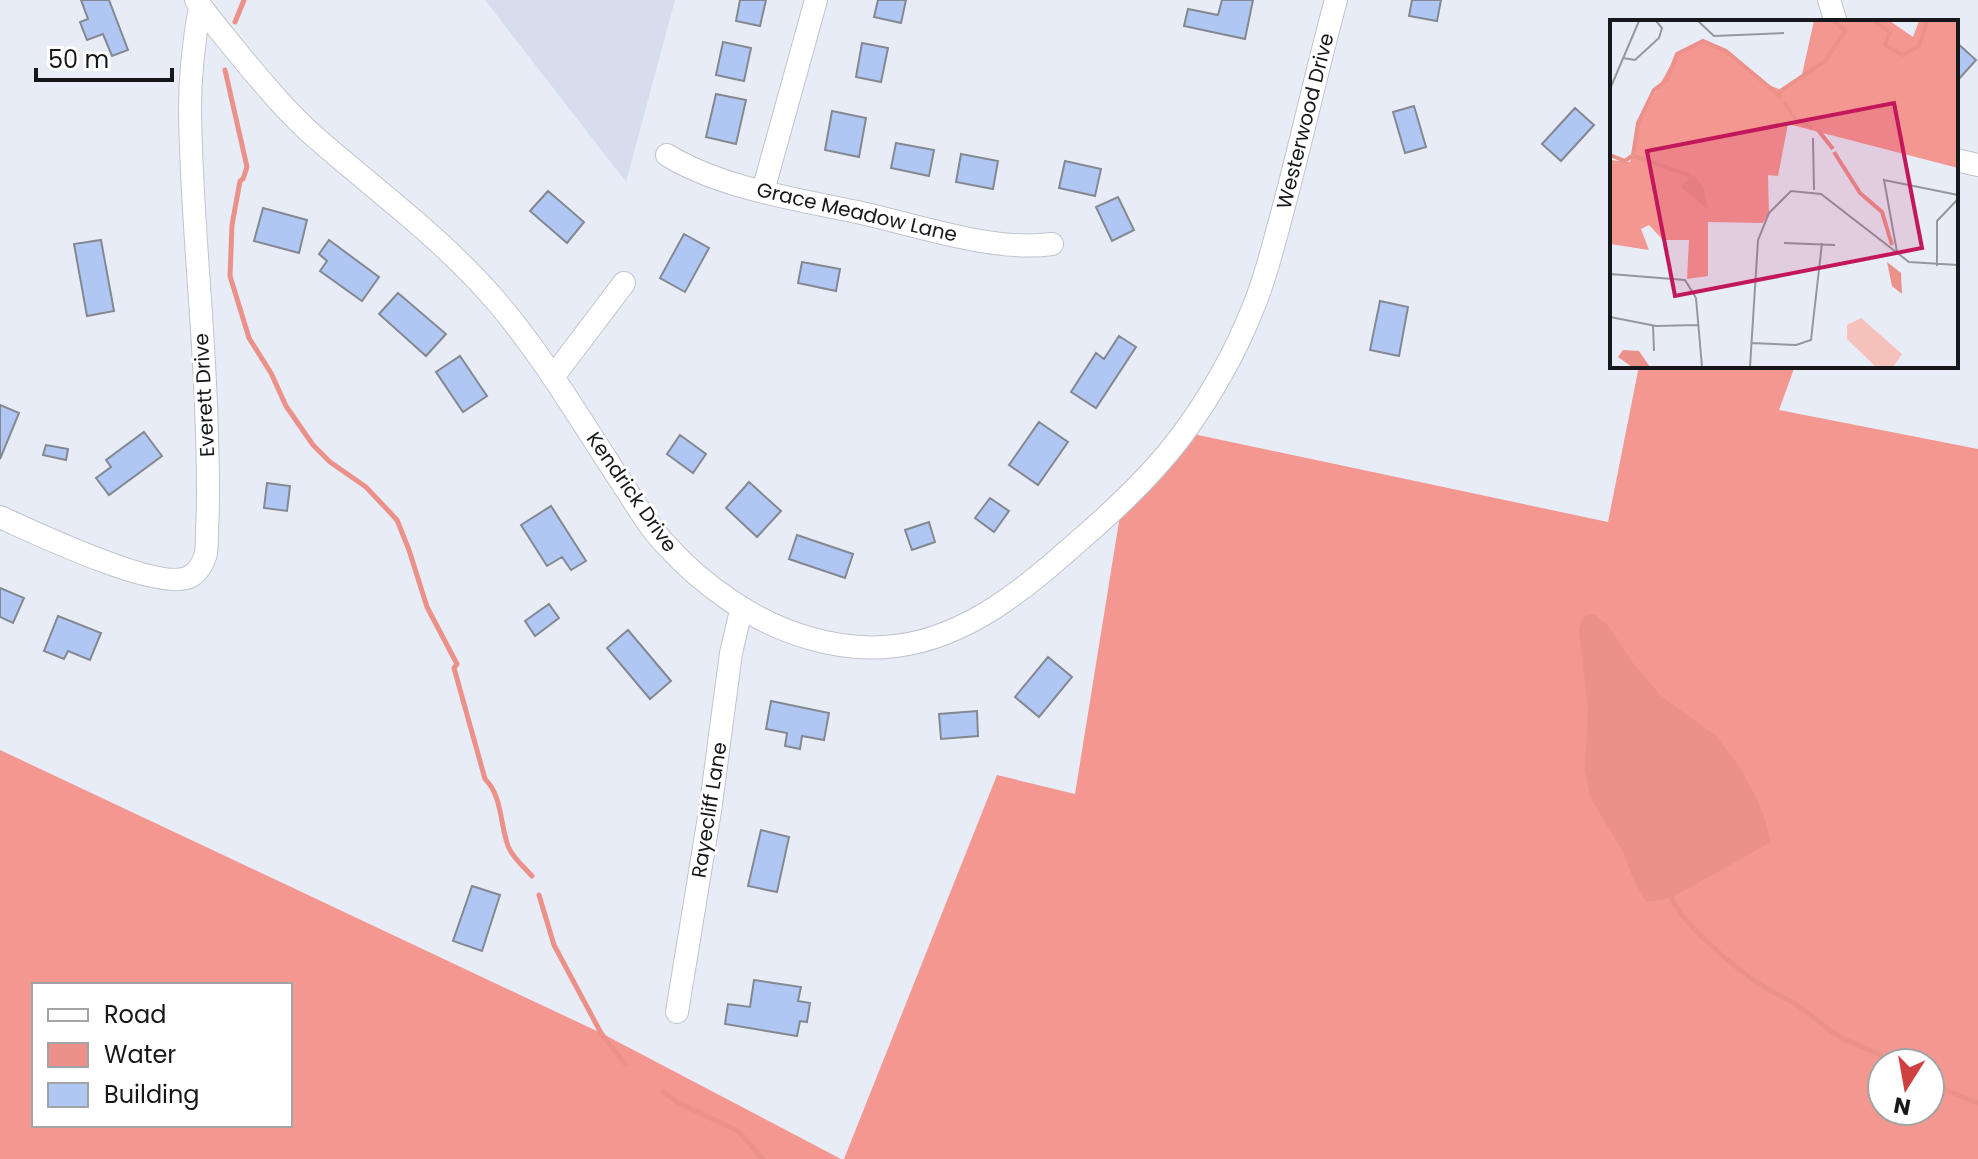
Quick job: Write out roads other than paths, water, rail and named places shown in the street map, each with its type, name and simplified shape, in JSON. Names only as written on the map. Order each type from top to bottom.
[{"type":"street","points":[[763,191],[816,0]]},
{"type":"street","name":"Westerwood Drive","points":[[1274,242],[1336,0]]},
{"type":"street","points":[[1829,0],[1835,20]]},
{"type":"street","name":"Kendrick Drive","points":[[198,3],[278,101],[303,126],[419,223],[499,304],[553,377],[644,516],[692,571],[727,598],[765,621],[792,633],[842,645],[895,646],[925,640],[959,627],[1004,602],[1122,503],[1184,432],[1226,365],[1253,308],[1274,242]]},
{"type":"street","name":"Everett Drive","points":[[0,517],[122,568],[160,578],[187,578],[201,566],[206,554],[209,497],[207,409],[190,107],[198,3]]},
{"type":"street","name":"Grace Meadow Lane","points":[[667,155],[709,176],[953,235],[1014,247],[1052,244]]},
{"type":"street","points":[[1958,160],[1978,165]]},
{"type":"street","points":[[553,377],[624,283]]},
{"type":"street","name":"Rayecliff Lane","points":[[677,1012],[710,811],[731,653],[744,609]]},
{"type":"water","points":[[1595,615],[1607,624],[1633,663],[1661,696],[1716,736],[1739,766],[1765,819],[1771,842],[1671,898],[1646,902],[1623,852],[1590,797],[1585,769],[1588,709],[1579,629],[1582,619]]},
{"type":"waterway","points":[[235,22],[244,0]]},
{"type":"waterway","points":[[225,70],[247,167],[240,181],[232,225],[230,276],[249,338],[271,373],[286,406],[313,445],[330,462],[366,487],[397,520],[427,607],[457,664],[454,668],[485,779],[498,801],[508,846],[532,876]]},
{"type":"waterway","points":[[1671,892],[1674,902],[1693,928],[1737,967],[1836,1034],[1866,1049]]},
{"type":"waterway","points":[[539,895],[554,945],[601,1033],[626,1065]]},
{"type":"waterway","points":[[1946,1090],[1978,1103]]},
{"type":"waterway","points":[[663,1092],[738,1131],[763,1159]]}]
